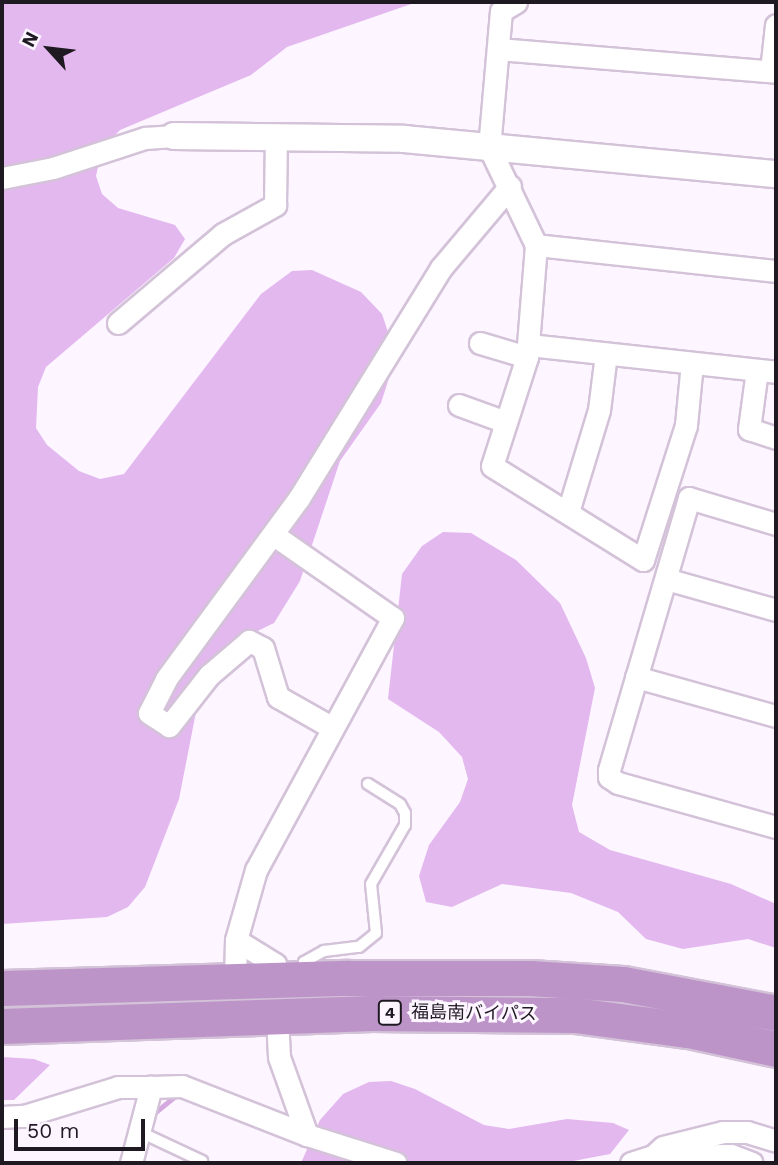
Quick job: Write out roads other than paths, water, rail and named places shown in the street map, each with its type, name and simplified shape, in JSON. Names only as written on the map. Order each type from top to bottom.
[{"type":"highway","name":"福島南バイパス","points":[[2,988],[439,976],[556,979],[623,984],[776,1013]]},
{"type":"highway","name":"福島南バイパス","points":[[2,1026],[454,1012],[575,1015],[688,1030],[776,1049]]},
{"type":"street","points":[[516,2],[501,11],[489,147],[536,245],[528,351],[492,466],[643,560],[686,425],[692,363]]},
{"type":"street","points":[[498,49],[774,72],[776,25]]},
{"type":"street","points":[[2,178],[54,168],[145,138],[174,136],[404,139],[776,174]]},
{"type":"street","points":[[118,323],[222,234],[275,205],[276,137]]},
{"type":"street","points":[[331,727],[278,697],[263,648],[249,641],[209,675],[169,726],[149,713],[166,679],[274,535],[441,268],[510,186]]},
{"type":"street","points":[[536,245],[776,271]]},
{"type":"street","points":[[480,343],[528,351],[606,354],[767,371],[749,429],[776,438]]},
{"type":"street","points":[[568,512],[599,410],[606,354]]},
{"type":"street","points":[[459,405],[506,422]]},
{"type":"street","points":[[776,524],[689,498],[609,776],[618,783],[776,827]]},
{"type":"street","points":[[236,983],[236,940],[256,870],[331,727],[393,618],[274,535]]},
{"type":"street","points":[[666,579],[776,610]]},
{"type":"street","points":[[636,677],[776,716]]},
{"type":"street","points":[[236,940],[275,964],[289,981]]},
{"type":"street","points":[[276,1017],[279,1057],[307,1135]]},
{"type":"street","points":[[2,1117],[24,1116],[118,1087],[182,1086],[198,1090],[307,1135],[397,1163]]},
{"type":"street","points":[[131,1163],[151,1087]]},
{"type":"street","points":[[653,1156],[663,1147],[723,1132],[747,1132],[776,1141]]},
{"type":"street","points":[[631,1163],[653,1156],[731,1155],[752,1163]]},
{"type":"lane","points":[[289,981],[304,962],[324,951],[359,947],[376,933],[371,884],[405,825],[405,813],[400,804],[368,784]]},
{"type":"lane","points":[[138,1131],[202,1161]]},
{"type":"waterway","points":[[153,1114],[178,1094]]}]
